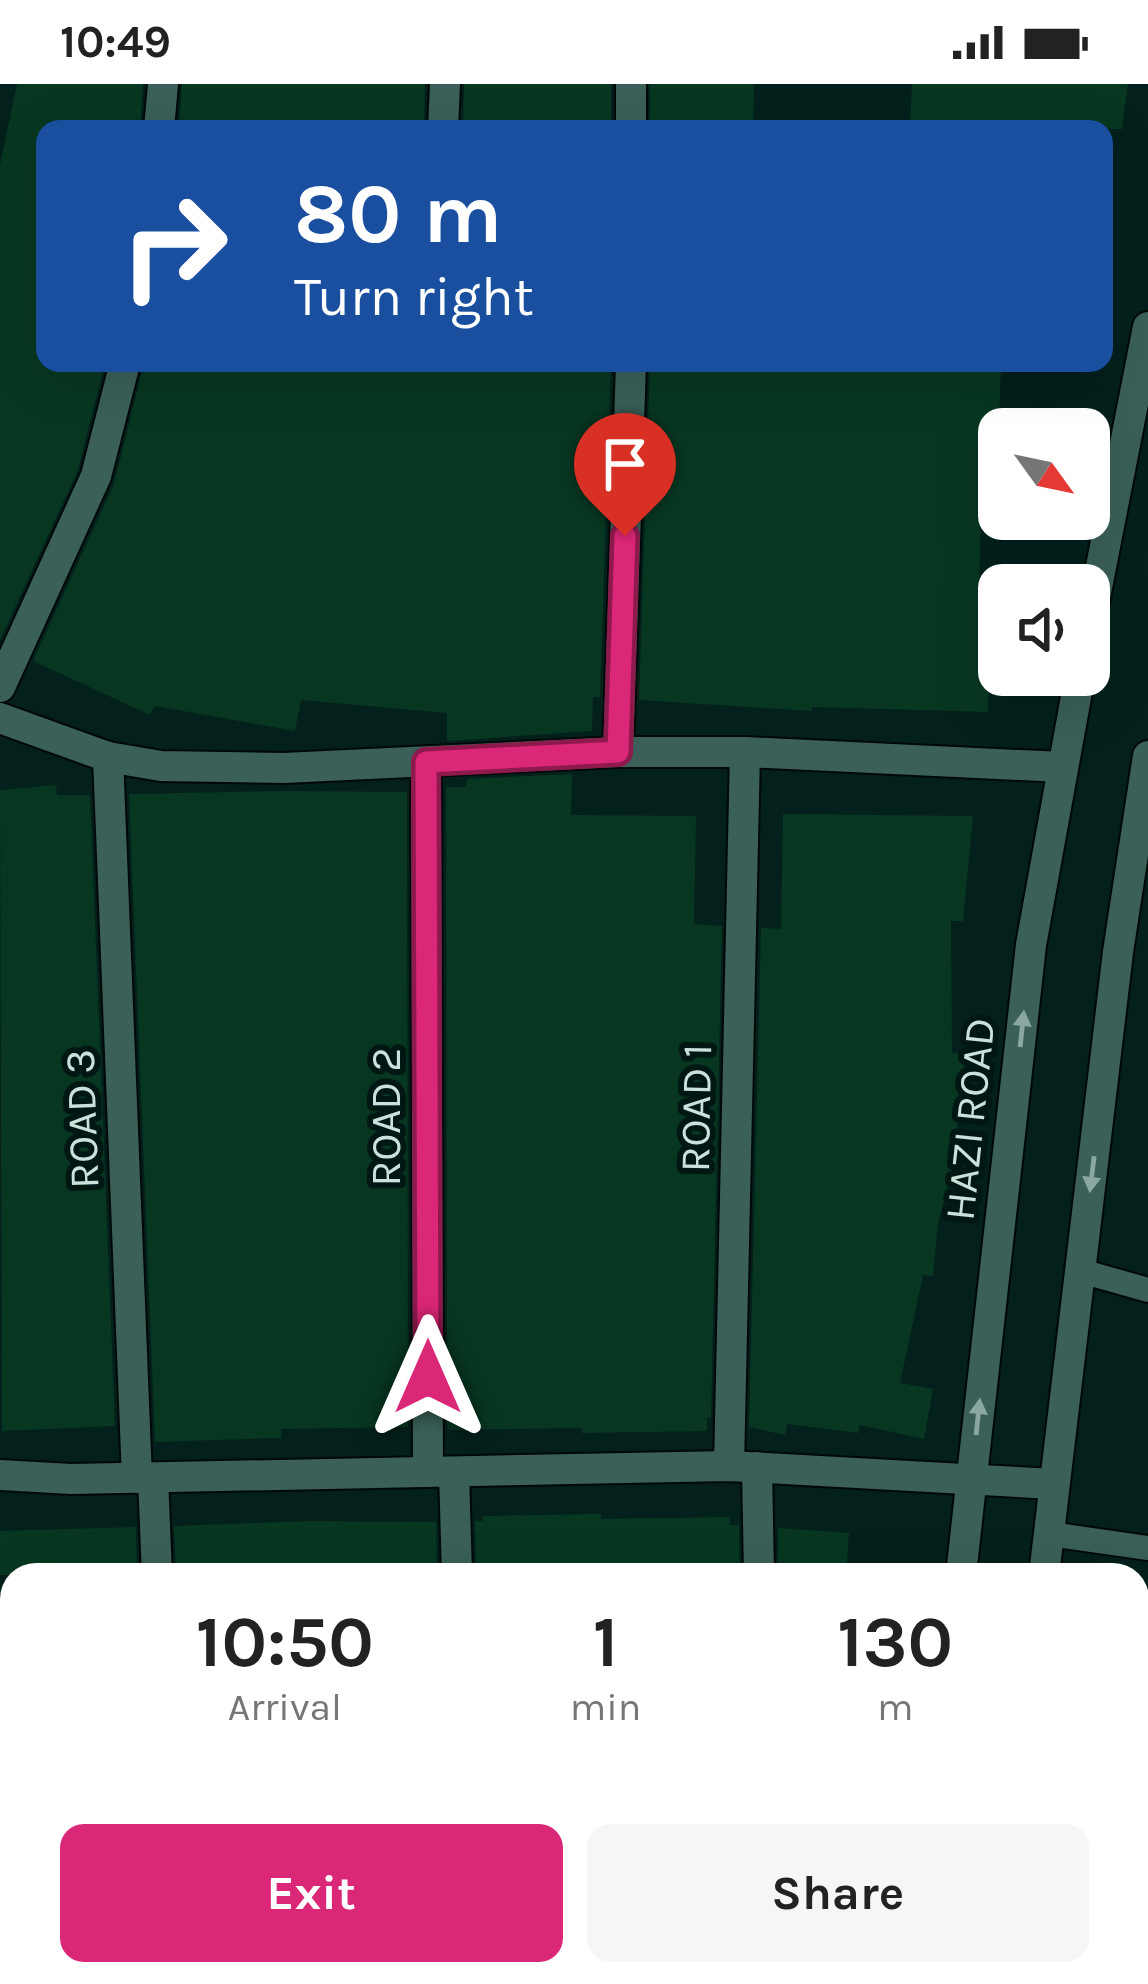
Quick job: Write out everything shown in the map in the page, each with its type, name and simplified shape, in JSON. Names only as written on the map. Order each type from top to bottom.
[{"type":"street","points":[[160,120],[163,84]]},
{"type":"street","points":[[443,120],[445,84]]},
{"type":"street","points":[[631,84],[631,120]]},
{"type":"street","points":[[1102,564],[1148,327]]},
{"type":"street","points":[[0,687],[96,476],[123,372]]},
{"type":"street","points":[[618,752],[631,372]]},
{"type":"street","name":"HAZI ROAD","points":[[962,1563],[1031,945],[1076,696]]},
{"type":"street","points":[[0,718],[108,757],[161,766],[284,768],[618,752],[745,752],[1062,767]]},
{"type":"street","name":"ROAD 1","points":[[745,752],[743,1466],[757,1563]]},
{"type":"street","points":[[1046,1563],[1132,850],[1148,756]]},
{"type":"street","name":"ROAD 3","points":[[108,757],[145,1478],[156,1563]]},
{"type":"street","name":"ROAD 2","points":[[426,762],[441,1472],[455,1563]]},
{"type":"street","points":[[0,1475],[145,1478],[743,1466],[1053,1484]]},
{"type":"lane","points":[[1081,1271],[1148,1290]]},
{"type":"lane","points":[[1050,1534],[1148,1548]]},
{"type":"building","points":[[17,84],[143,84],[141,120],[36,120],[36,372],[103,372],[78,470],[0,640],[0,165]]},
{"type":"building","points":[[182,84],[425,84],[424,120],[180,120]]},
{"type":"building","points":[[464,84],[611,84],[611,120],[463,120]]},
{"type":"building","points":[[650,84],[754,84],[753,120],[650,120]]},
{"type":"building","points":[[912,84],[1128,84],[1122,129],[1113,129],[1113,120],[910,120]]},
{"type":"building","points":[[142,372],[611,372],[600,697],[593,697],[592,731],[447,741],[447,713],[301,700],[295,731],[155,706],[150,715],[33,661],[114,484]]},
{"type":"building","points":[[650,372],[1001,372],[1000,408],[978,408],[978,696],[988,696],[988,712],[812,707],[812,711],[639,700]]},
{"type":"building","points":[[572,774],[571,815],[696,816],[694,924],[722,926],[711,1418],[707,1417],[707,1431],[582,1433],[582,1428],[450,1430],[447,1426],[446,787],[466,787],[467,779]]},
{"type":"building","points":[[56,785],[57,795],[90,795],[115,1426],[2,1431],[0,790]]},
{"type":"building","points":[[407,792],[408,1427],[281,1429],[281,1438],[155,1442],[129,794]]},
{"type":"building","points":[[783,814],[973,816],[963,921],[951,921],[952,1053],[965,1054],[953,1166],[938,1223],[933,1276],[923,1275],[900,1383],[933,1389],[924,1439],[860,1425],[858,1433],[787,1424],[785,1435],[749,1427],[761,928],[781,929]]},
{"type":"building","points":[[482,1516],[730,1517],[730,1525],[739,1525],[740,1563],[476,1563],[475,1521],[483,1521]]},
{"type":"building","points":[[436,1522],[437,1563],[176,1563],[174,1526]]},
{"type":"building","points":[[136,1527],[137,1563],[0,1563],[0,1531]]},
{"type":"building","points":[[778,1528],[849,1533],[847,1563],[778,1563]]},
{"type":"route","points":[[428,1377],[426,762],[618,752],[625,536]]}]
